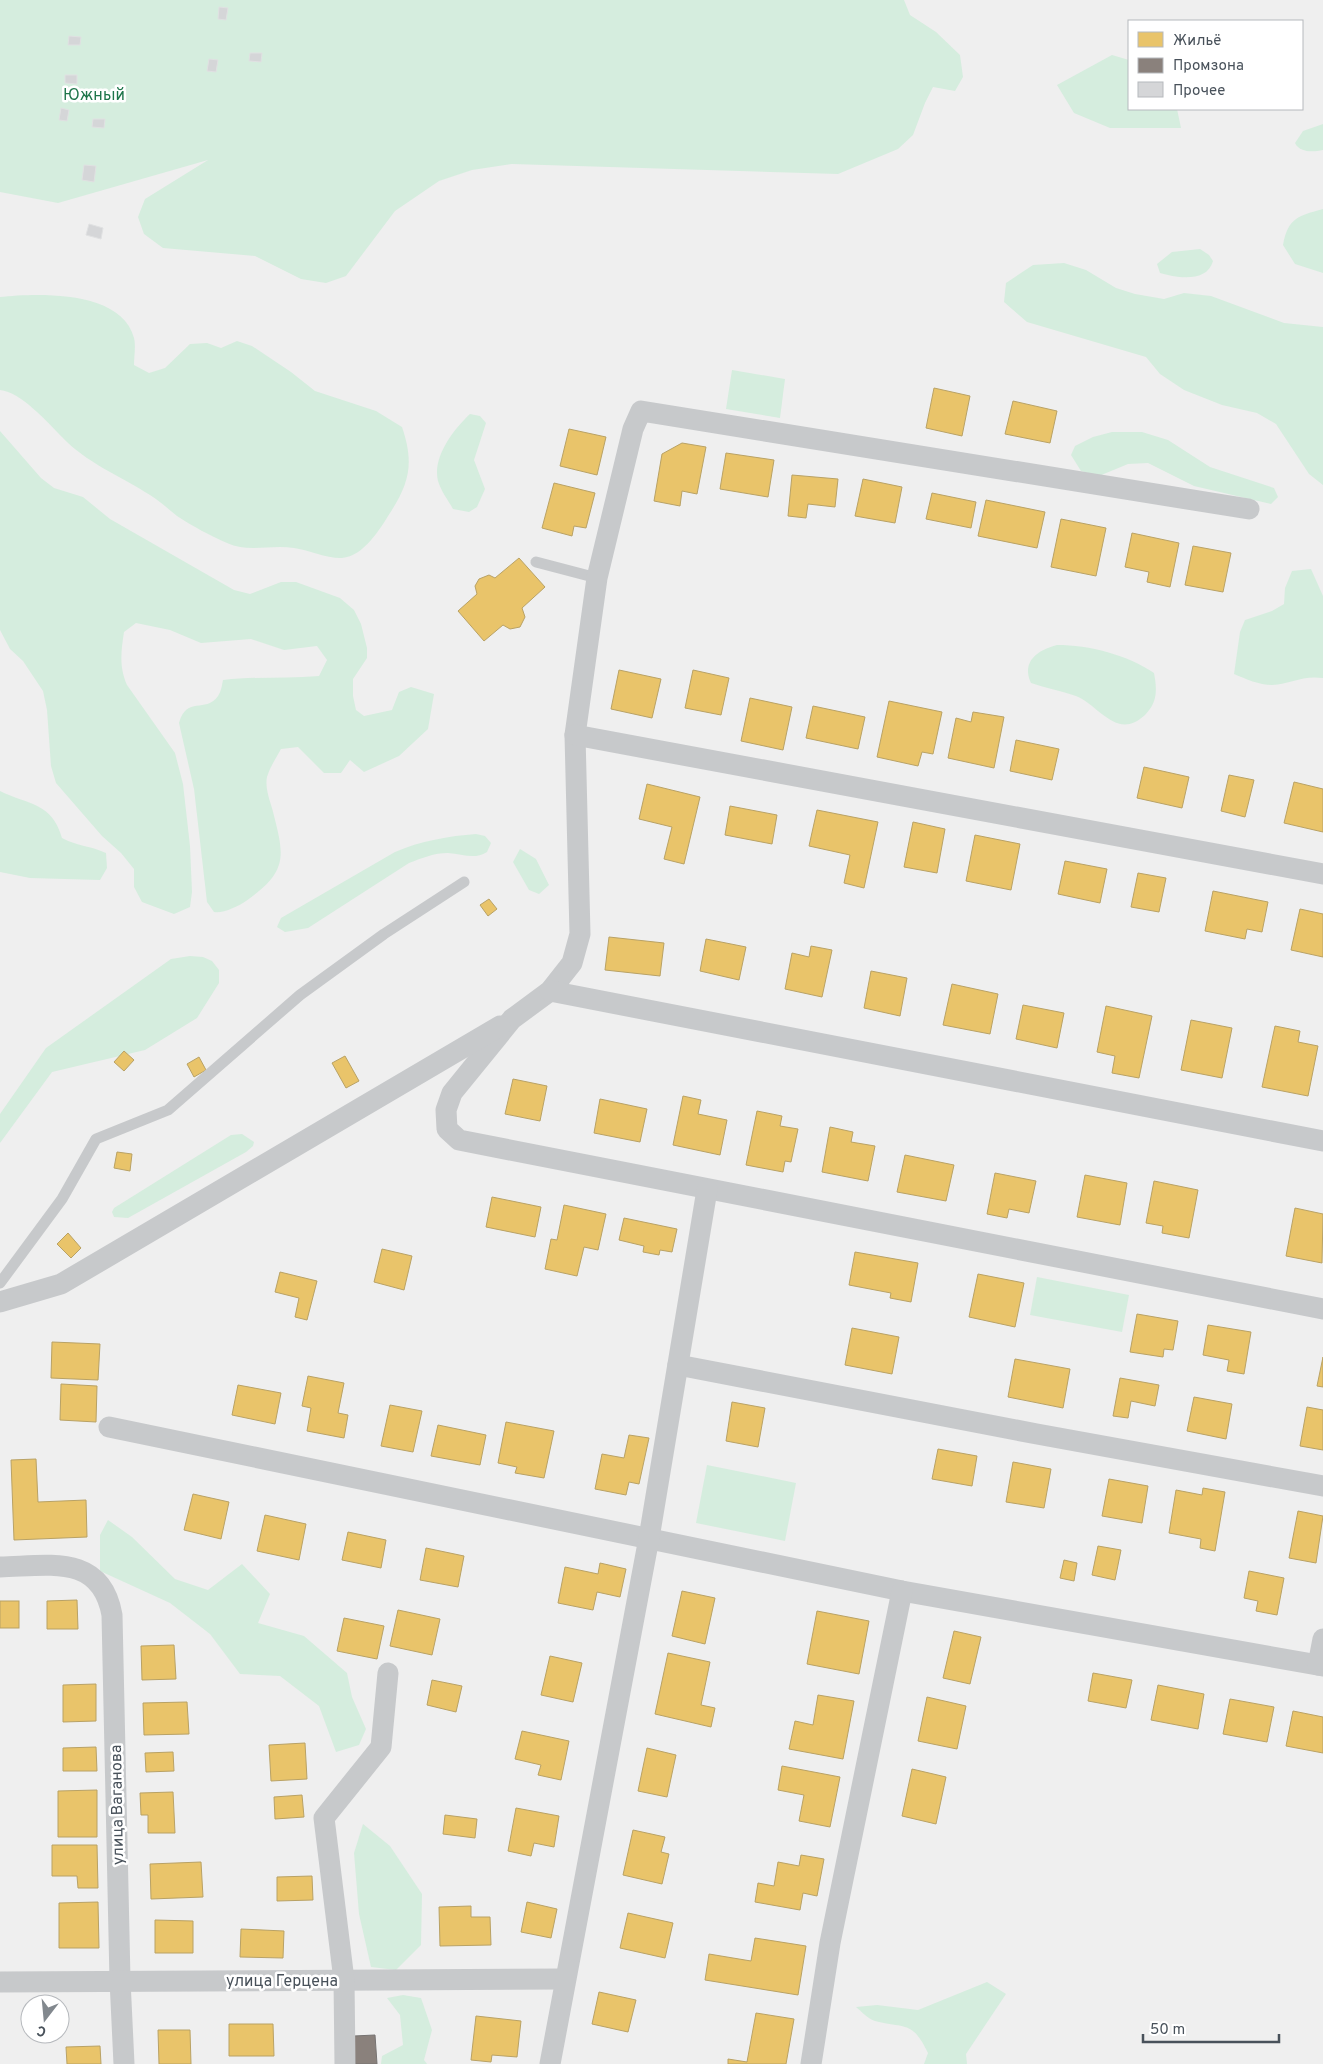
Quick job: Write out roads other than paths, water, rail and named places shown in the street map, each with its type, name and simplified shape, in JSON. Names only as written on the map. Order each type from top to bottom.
[{"type":"street","points":[[0,1302],[61,1284],[512,1019],[550,991],[572,963],[580,934],[576,736],[597,578],[633,429],[641,411],[1248,509]]},
{"type":"street","points":[[576,736],[1323,874]]},
{"type":"street","points":[[550,991],[1323,1141]]},
{"type":"street","points":[[512,1019],[452,1093],[446,1110],[447,1129],[459,1140],[1323,1310]]},
{"type":"street","points":[[550,2064],[564,1979],[649,1538],[707,1190]]},
{"type":"street","points":[[678,1365],[1037,1434],[1323,1486]]},
{"type":"street","points":[[109,1427],[902,1591],[1321,1666],[1323,1639]]},
{"type":"street","name":"улица Ваганова","points":[[0,1567],[70,1566],[89,1574],[100,1583],[109,1600],[112,1615],[120,1980],[124,2064]]},
{"type":"street","points":[[811,2064],[830,1943],[902,1591]]},
{"type":"street","points":[[346,2064],[344,1980],[324,1818],[381,1747],[388,1673]]},
{"type":"street","name":"улица Герцена","points":[[0,1982],[564,1979]]},
{"type":"lane","points":[[536,562],[597,578]]},
{"type":"lane","points":[[0,1283],[62,1199],[96,1139],[168,1110],[300,994],[384,934],[464,882]]},
{"type":"park label","name":"Южный","points":[[94,94]]}]
